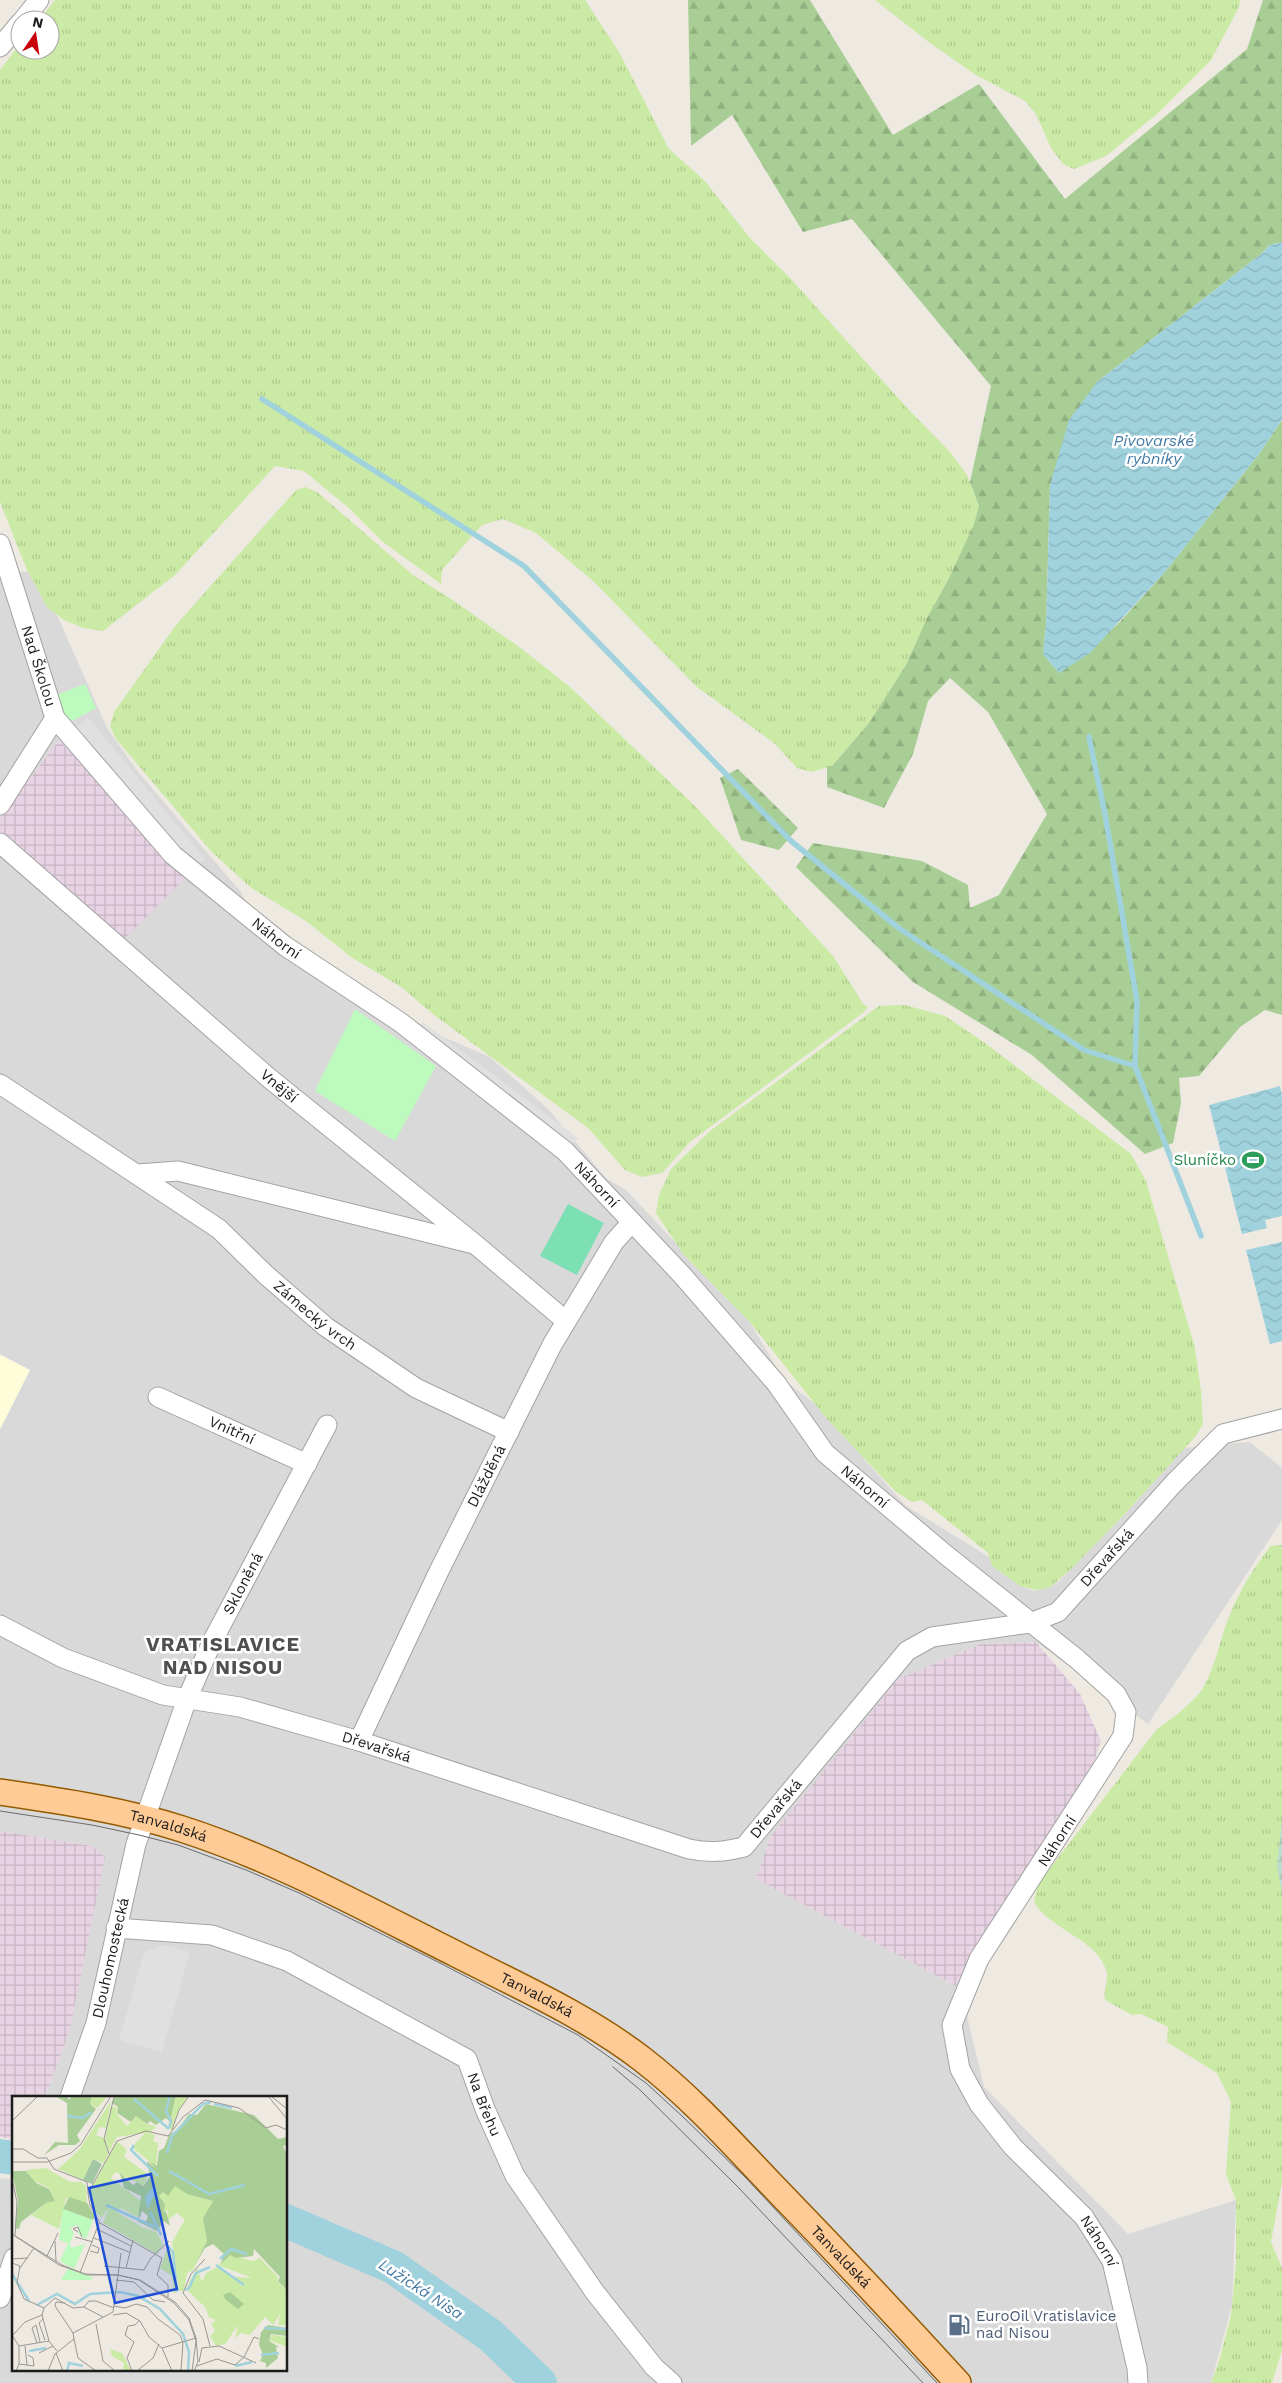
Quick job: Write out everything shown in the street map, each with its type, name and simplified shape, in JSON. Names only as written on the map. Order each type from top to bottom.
[{"type":"main road","name":"Tanvaldská","points":[[0,1792],[96,1806],[144,1818],[236,1848],[305,1877],[556,2005],[623,2045],[670,2083],[708,2118],[862,2278],[958,2383]]},
{"type":"street","points":[[31,10],[39,0]]},
{"type":"street","points":[[0,47],[10,35]]},
{"type":"street","name":"Nad Školou","points":[[0,544],[55,718],[0,805]]},
{"type":"street","name":"Náhorní","points":[[55,718],[173,855],[194,874],[285,946],[400,1022],[565,1151],[682,1275],[776,1383],[825,1452],[946,1555],[1116,1694],[1126,1712],[1123,1736],[980,1959],[952,2024],[960,2069],[979,2104],[1013,2147],[1084,2217],[1112,2261],[1138,2383]]},
{"type":"street","name":"Vnější","points":[[0,843],[269,1078],[476,1245],[566,1321]]},
{"type":"street","name":"Zámecký vrch","points":[[0,1084],[220,1229],[266,1275],[326,1327],[416,1388],[508,1432]]},
{"type":"street","points":[[138,1174],[178,1171],[476,1245]]},
{"type":"street","name":"Dlážděná","points":[[359,1741],[439,1571],[566,1321],[614,1242],[632,1222]]},
{"type":"street","name":"Vnitřní","points":[[158,1397],[307,1464]]},
{"type":"street","name":"Dřevařská","points":[[187,1699],[240,1707],[359,1741],[689,1849],[708,1853],[744,1847],[907,1651],[932,1637],[1030,1622],[1058,1612],[1168,1490],[1222,1434],[1282,1419]]},
{"type":"street","name":"Skloněná","points":[[187,1699],[212,1642],[327,1425]]},
{"type":"street","points":[[0,1625],[63,1658],[163,1695],[187,1699],[144,1818]]},
{"type":"street","name":"Dlouhomostecká","points":[[70,2096],[96,2023],[116,1928],[144,1818]]},
{"type":"street","name":"Na Břehu","points":[[116,1928],[212,1935],[287,1961],[467,2059],[515,2176],[594,2291],[654,2367],[672,2383]]},
{"type":"street","points":[[0,2298],[12,2264]]},
{"type":"shaded area","points":[[0,571],[28,572],[47,607],[57,615],[107,728],[138,772],[241,892],[253,917],[344,981],[441,1036],[490,1057],[548,1109],[606,1178],[627,1191],[675,1242],[684,1255],[749,1321],[784,1380],[814,1403],[906,1506],[990,1558],[992,1566],[1020,1586],[1034,1591],[1049,1588],[1059,1581],[1121,1518],[1184,1448],[1250,1442],[1282,1468],[1282,1520],[1148,1724],[1036,1642],[981,1644],[898,1679],[756,1879],[956,1986],[966,2012],[984,2087],[1128,2234],[1236,2200],[1232,2305],[1211,2383],[0,2383],[0,2178],[9,2179],[12,2173],[12,2370],[288,2370],[288,2096],[45,2096],[69,2033],[92,1846],[0,1831],[0,1430],[30,1370],[0,1354]]},
{"type":"shaded area","points":[[88,717],[205,859],[194,874],[68,734]]},
{"type":"shaded area","points":[[59,740],[185,878],[122,941],[0,835],[0,819]]},
{"type":"shaded area","points":[[423,1022],[578,1138],[565,1151],[413,1033]]},
{"type":"shaded area","points":[[0,1355],[30,1370],[0,1429]]},
{"type":"shaded area","points":[[1036,1642],[1080,1694],[1101,1741],[1088,1778],[1032,1858],[956,1986],[756,1879],[771,1836],[898,1679],[981,1644]]},
{"type":"shaded area","points":[[0,1831],[92,1846],[105,1857],[69,2033],[45,2096],[12,2096],[12,2139],[0,2137]]},
{"type":"shaded area","points":[[165,1945],[190,1952],[162,2052],[119,2040],[144,1952]]},
{"type":"green space","points":[[55,0],[585,0],[619,52],[669,149],[704,180],[750,238],[790,278],[910,411],[950,452],[967,475],[979,506],[974,524],[949,578],[927,618],[906,665],[869,723],[832,766],[811,772],[797,768],[774,743],[697,687],[593,581],[536,533],[503,519],[482,525],[442,570],[441,584],[383,542],[350,509],[304,471],[275,466],[175,575],[103,631],[83,628],[64,620],[47,607],[27,570],[0,502],[0,70],[10,57],[10,60],[60,60],[60,10],[47,10]]},
{"type":"green space","points":[[688,0],[810,0],[893,135],[979,84],[1065,199],[1247,49],[1263,0],[1282,0],[1282,242],[1270,245],[1097,382],[1050,485],[1046,626],[1043,654],[1059,673],[1118,624],[1164,573],[1259,454],[1282,420],[1282,1015],[1265,1010],[1240,1027],[1199,1076],[1179,1078],[1181,1103],[1173,1143],[1145,1154],[1032,1055],[913,982],[796,867],[813,843],[922,861],[968,885],[970,908],[999,895],[1047,814],[988,712],[950,678],[928,701],[913,754],[884,808],[827,787],[827,766],[832,766],[869,723],[906,665],[927,618],[949,578],[974,524],[979,506],[970,482],[991,386],[852,219],[803,232],[732,115],[691,146]]},
{"type":"green space","points":[[875,0],[1240,0],[1239,7],[1211,60],[1158,113],[1106,156],[1074,169],[1063,164],[1051,148],[1036,114],[1025,101],[976,75],[930,43]]},
{"type":"green space","points":[[305,487],[317,492],[413,575],[454,601],[522,649],[570,687],[695,806],[833,956],[864,1005],[868,1006],[864,1012],[690,1142],[662,1173],[642,1177],[625,1170],[588,1128],[434,1015],[401,987],[351,957],[306,921],[250,887],[211,851],[116,739],[110,726],[114,712],[176,625],[296,490]]},
{"type":"green space","points":[[85,684],[96,708],[63,726],[54,696]]},
{"type":"green space","points":[[738,769],[798,828],[779,850],[741,840],[720,778]]},
{"type":"green space","points":[[905,1005],[945,1016],[985,1043],[1131,1154],[1146,1181],[1195,1348],[1203,1424],[1195,1437],[1121,1518],[1070,1570],[1049,1588],[1036,1590],[1020,1586],[992,1566],[988,1553],[922,1500],[912,1502],[895,1491],[827,1419],[749,1321],[684,1255],[656,1213],[659,1195],[671,1169],[710,1131],[879,1006]]},
{"type":"green space","points":[[355,1009],[436,1066],[395,1141],[315,1091]]},
{"type":"green space","points":[[568,1204],[604,1223],[577,1275],[540,1256]]},
{"type":"green space","points":[[1282,1545],[1282,2182],[1271,2242],[1282,2268],[1282,2350],[1272,2383],[1211,2383],[1220,2358],[1231,2315],[1236,2263],[1236,2200],[1226,2174],[1231,2102],[1217,2073],[1167,2042],[1168,2027],[1141,2014],[1132,2015],[1105,2000],[1107,1973],[1102,1961],[1085,1943],[1051,1921],[1034,1902],[1038,1884],[1157,1729],[1182,1710],[1203,1688],[1212,1669],[1227,1621],[1244,1586],[1271,1546]]},
{"type":"green space","points":[[1282,1820],[1282,1894],[1277,1865]]},
{"type":"water","name":"Pivovarské rybníky","points":[[1282,242],[1282,420],[1259,454],[1164,573],[1090,653],[1059,673],[1043,654],[1046,626],[1050,485],[1069,420],[1097,382],[1270,245]]},
{"type":"water","name":"Sluníčko","points":[[1280,1086],[1282,1095],[1282,1216],[1265,1220],[1267,1228],[1242,1234],[1209,1105]]},
{"type":"water","points":[[1282,1242],[1282,1341],[1270,1344],[1246,1250]]},
{"type":"waterway","points":[[262,399],[524,566],[791,841],[900,929],[1084,1050],[1135,1066]]},
{"type":"waterway","points":[[1089,737],[1105,814],[1137,1001],[1135,1066],[1201,1236]]},
{"type":"waterway","name":"Lužická Nisa","points":[[0,2156],[12,2158]]},
{"type":"waterway","name":"Lužická Nisa","points":[[288,2222],[393,2267],[490,2335],[540,2383]]},
{"type":"tram line","points":[[0,1811],[92,1825],[139,1835],[178,1845],[246,1870],[299,1893],[436,1961],[578,2035],[646,2083],[746,2178],[937,2383]]},
{"type":"tram line","points":[[613,2067],[639,2089],[737,2186],[923,2383]]},
{"type":"place","name":"Sluníčko","points":[[1253,1160]]},
{"type":"place","name":"EuroOil Vratislavice nad Nisou","points":[[959,2325]]},
{"type":"district","name":"VRATISLAVICE NAD NISOU","points":[[223,1656]]}]
